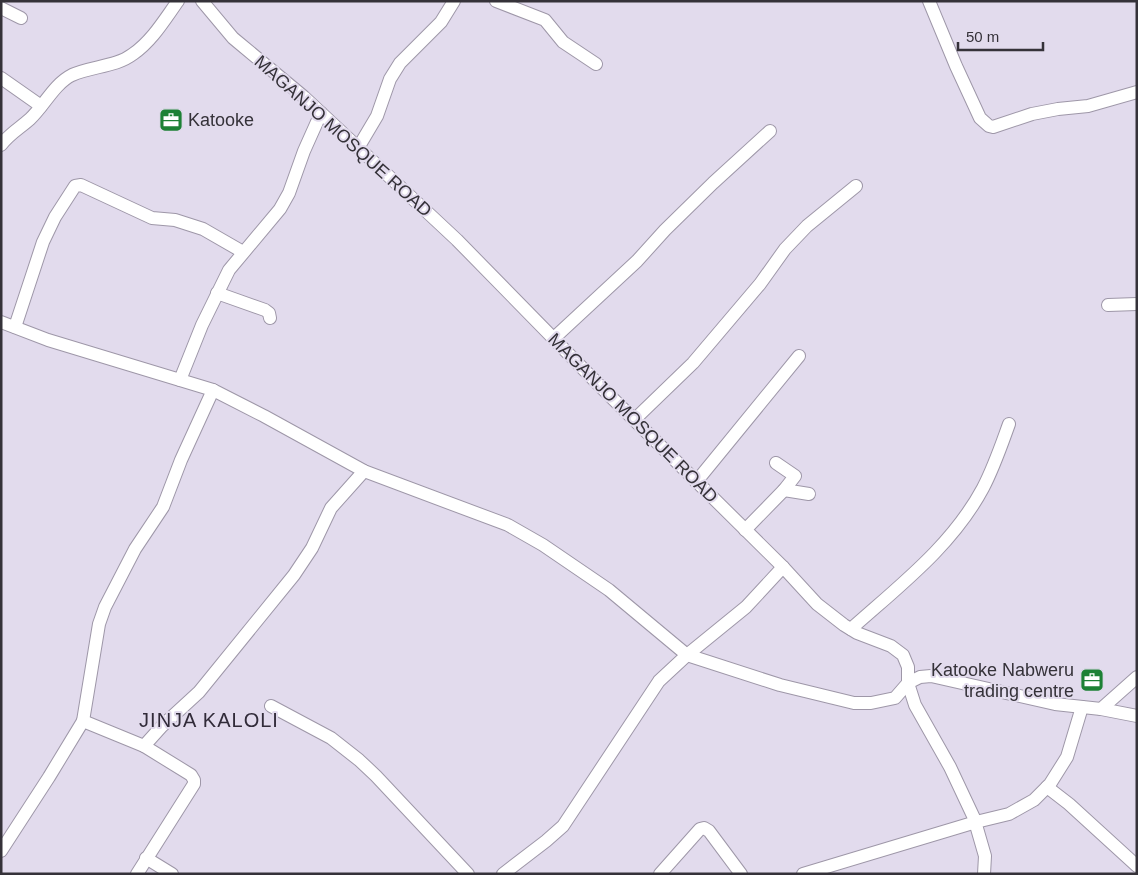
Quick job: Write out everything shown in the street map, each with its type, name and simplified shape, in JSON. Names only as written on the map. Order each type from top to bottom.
[{"type":"street","points":[[1,145],[31,118],[61,83],[71,76],[116,63],[136,52],[155,32],[178,1]]},
{"type":"street","name":"MAGANJO MOSQUE ROAD","points":[[202,1],[233,38],[321,113],[457,240],[634,420],[783,567],[817,604],[851,629],[891,646],[903,655],[908,667],[908,683],[915,705],[954,774],[976,822],[985,856],[984,874]]},
{"type":"street","points":[[358,148],[377,116],[390,79],[400,63],[441,22],[454,1]]},
{"type":"street","points":[[496,1],[545,20],[563,42],[596,64]]},
{"type":"street","points":[[929,1],[980,118],[989,126],[993,127],[1049,110],[1088,106],[1137,92]]},
{"type":"street","points":[[1,8],[21,18]]},
{"type":"street","points":[[1,78],[41,106]]},
{"type":"street","points":[[180,380],[217,293],[229,270],[280,210],[289,194],[304,151],[321,113]]},
{"type":"street","points":[[554,338],[637,262],[665,230],[770,131]]},
{"type":"street","points":[[15,327],[43,242],[55,217],[75,186],[81,186],[152,218],[175,220],[203,230],[243,252]]},
{"type":"street","points":[[634,420],[693,363],[760,284],[785,249],[807,226],[856,186]]},
{"type":"street","points":[[217,293],[265,310],[269,313],[270,318]]},
{"type":"street","points":[[1108,305],[1137,304]]},
{"type":"street","points":[[1,322],[88,352],[213,390],[364,471],[508,525],[609,590],[686,656],[780,685],[854,703],[877,702],[896,698],[908,683],[920,677],[931,676],[1055,704],[1101,709],[1137,716]]},
{"type":"street","points":[[696,482],[799,356]]},
{"type":"street","points":[[1,851],[83,721],[99,624],[105,607],[135,549],[163,507],[181,460],[213,390]]},
{"type":"street","points":[[851,629],[936,552],[953,533],[982,489],[994,465],[1009,424]]},
{"type":"street","points":[[745,530],[795,476],[776,463]]},
{"type":"street","points":[[144,746],[162,726],[199,692],[294,575],[312,548],[331,508],[364,471]]},
{"type":"street","points":[[784,490],[809,494]]},
{"type":"street","points":[[503,874],[563,826],[659,681],[686,656],[746,607],[783,567]]},
{"type":"street","points":[[1101,709],[1137,677]]},
{"type":"street","points":[[271,706],[331,738],[359,760],[468,874]]},
{"type":"street","points":[[803,874],[976,822],[1009,814],[1034,800],[1047,787],[1067,757],[1082,707]]},
{"type":"street","points":[[83,721],[144,746],[191,775],[194,784],[137,874]]},
{"type":"street","points":[[1047,787],[1069,804],[1137,866]]},
{"type":"street","points":[[660,874],[700,829],[704,828],[709,831],[741,874]]},
{"type":"street","points":[[146,858],[172,874]]},
{"type":"place","name":"Katooke","points":[[171,120]]},
{"type":"place","name":"Katooke Nabweru trading centre","points":[[1092,680]]},
{"type":"district","name":"JINJA KALOLI","points":[[209,720]]}]
